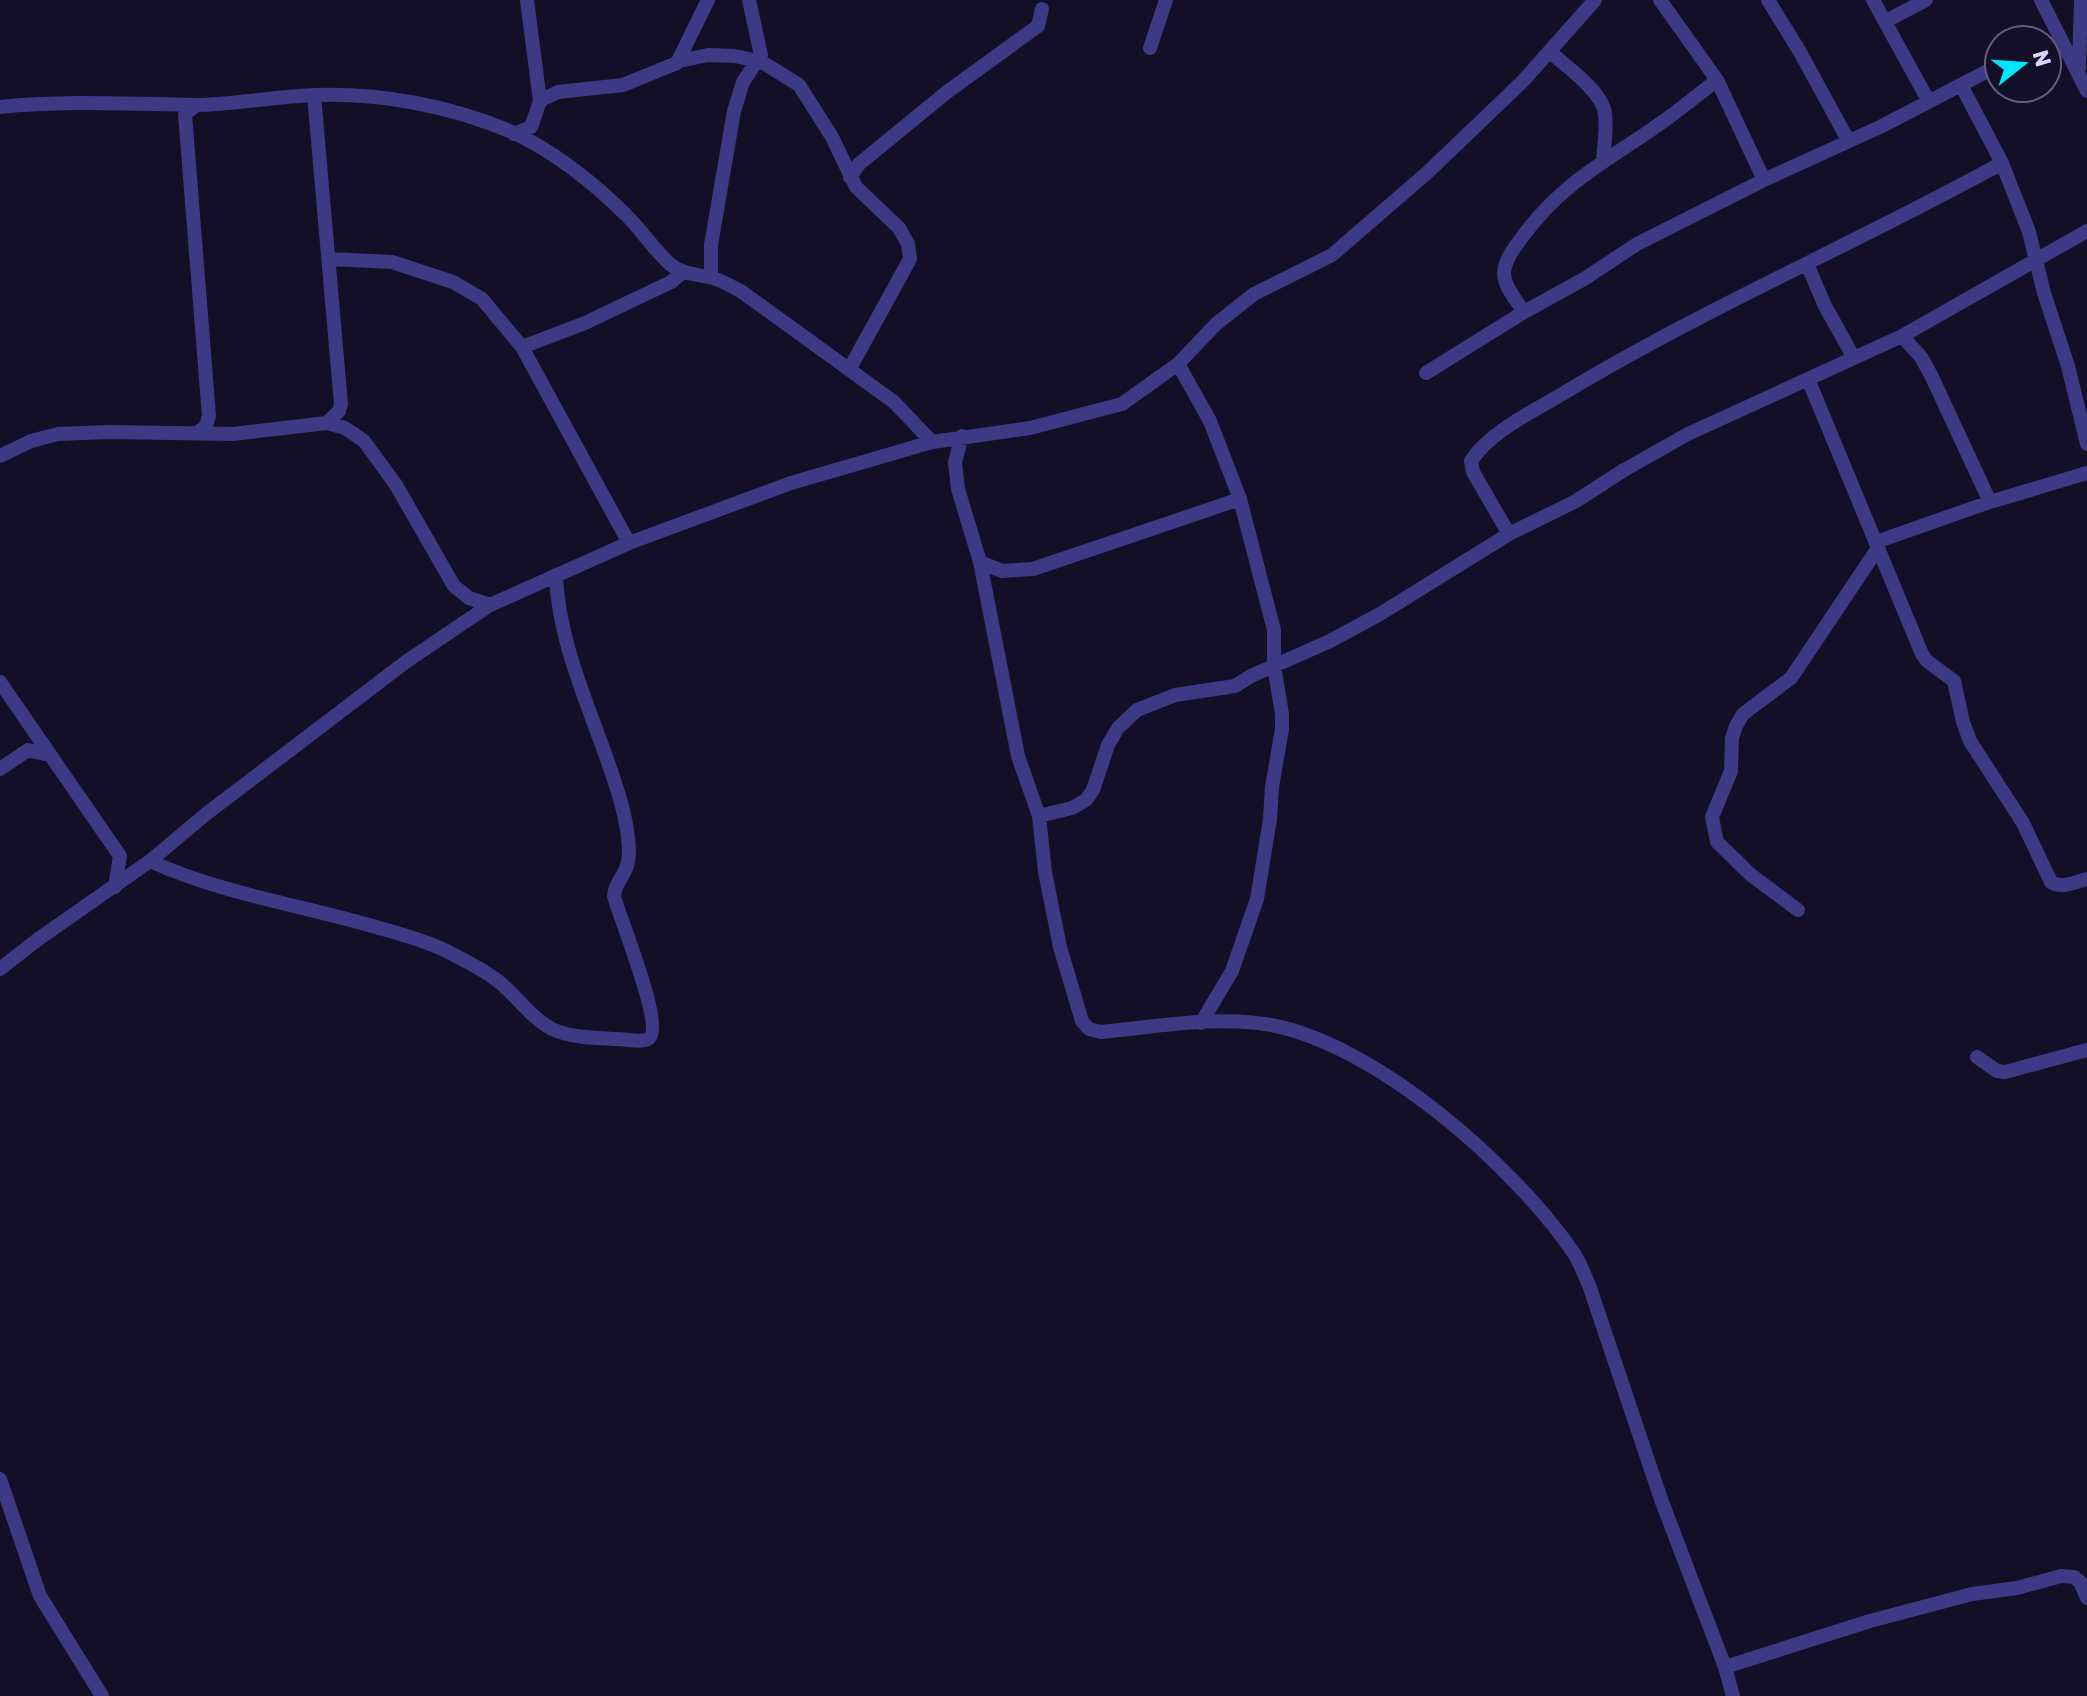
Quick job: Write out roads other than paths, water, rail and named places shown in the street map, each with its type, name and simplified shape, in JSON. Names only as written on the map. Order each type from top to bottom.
[{"type":"street","points":[[514,134],[531,127],[540,101],[527,0]]},
{"type":"street","points":[[679,61],[708,0]]},
{"type":"street","points":[[711,277],[711,245],[734,111],[743,82],[761,55],[749,0]]},
{"type":"street","points":[[1150,48],[1166,0]]},
{"type":"street","points":[[0,969],[147,863],[206,814],[407,661],[490,605],[629,543],[791,483],[932,442],[1030,428],[1122,404],[1178,364],[1216,324],[1254,294],[1332,255],[1428,172],[1550,52],[1595,0]]},
{"type":"street","points":[[1660,0],[1717,80],[1764,180]]},
{"type":"street","points":[[1768,0],[1848,140]]},
{"type":"street","points":[[1873,0],[1928,100]]},
{"type":"street","points":[[1886,21],[1926,0]]},
{"type":"street","points":[[2041,0],[2049,24]]},
{"type":"street","points":[[2079,73],[2081,0]]},
{"type":"street","points":[[850,177],[859,164],[937,99],[1038,26],[1042,9]]},
{"type":"street","points":[[2063,51],[2079,73],[2087,91]]},
{"type":"street","points":[[1550,52],[1594,92],[1602,104],[1605,114],[1603,160]]},
{"type":"street","points":[[540,101],[558,92],[623,85],[679,61],[708,55],[757,61],[799,85],[832,137],[856,187],[899,228],[910,254],[850,368]]},
{"type":"street","points":[[1426,373],[1637,244],[1764,180],[1882,126],[1983,73]]},
{"type":"street","points":[[1524,312],[1504,275],[1512,252],[1547,205],[1603,160],[1659,125],[1717,80]]},
{"type":"street","points":[[1961,85],[2002,163],[2029,232],[2087,444]]},
{"type":"street","points":[[314,95],[341,404],[339,411],[327,423]]},
{"type":"street","points":[[0,107],[63,102],[196,105],[351,95],[430,106],[470,116],[514,134],[593,186],[625,213],[671,265],[683,272],[727,283],[742,292],[894,402],[932,442]]},
{"type":"street","points":[[196,105],[185,114],[209,416],[206,426],[196,434]]},
{"type":"street","points":[[1509,534],[1473,472],[1471,461],[1476,452],[1513,424],[1600,371],[2002,163]]},
{"type":"street","points":[[1039,816],[1072,808],[1086,800],[1093,790],[1108,745],[1118,728],[1137,710],[1175,695],[1235,686],[1322,645],[1380,614],[1509,534],[1576,501],[1688,434],[1902,336],[2087,231]]},
{"type":"street","points":[[329,259],[392,262],[453,282],[482,299],[522,347],[629,543]]},
{"type":"street","points":[[1807,264],[1825,306],[1854,358]]},
{"type":"street","points":[[522,347],[585,323],[671,282],[683,272]]},
{"type":"street","points":[[1902,336],[1921,357],[1931,375],[1990,502]]},
{"type":"street","points":[[1178,364],[1210,421],[1240,499],[1274,630],[1274,666],[1282,729],[1259,887],[1232,971],[1201,1023]]},
{"type":"street","points":[[1808,379],[1922,654],[1954,681],[1970,741],[2023,823],[2051,882],[2056,885],[2087,879]]},
{"type":"street","points":[[2,449],[58,434],[233,434],[327,423],[345,428],[364,441],[396,485],[454,586],[469,598],[490,605]]},
{"type":"street","points":[[962,436],[955,473],[980,562],[1018,756],[1039,816],[1045,872],[1060,947],[1082,1021],[1089,1029],[1101,1032],[1244,1022],[1273,1025],[1318,1040],[1356,1057],[1404,1087],[1517,1184],[1575,1255],[1589,1285],[1662,1502],[1725,1667],[1733,1696]]},
{"type":"street","points":[[1798,910],[1751,875],[1717,842],[1712,817],[1731,771],[1732,738],[1743,714],[1791,678],[1877,545],[1990,502],[2087,473]]},
{"type":"street","points":[[980,562],[1002,571],[1033,569],[1240,499]]},
{"type":"street","points":[[0,682],[120,856],[211,885],[355,921],[442,949],[497,980],[554,1030],[568,1035],[644,1041],[653,1032],[653,1022],[614,896],[628,865],[624,814],[561,623],[556,575]]},
{"type":"street","points":[[0,769],[28,750],[49,755]]},
{"type":"street","points":[[115,887],[120,856]]},
{"type":"street","points":[[1977,1057],[1997,1071],[2005,1072],[2087,1050]]},
{"type":"street","points":[[0,1479],[2,1494],[40,1596],[102,1696]]},
{"type":"street","points":[[1725,1667],[1870,1621],[1972,1594],[2017,1588],[2061,1576],[2084,1582],[2087,1598]]}]
